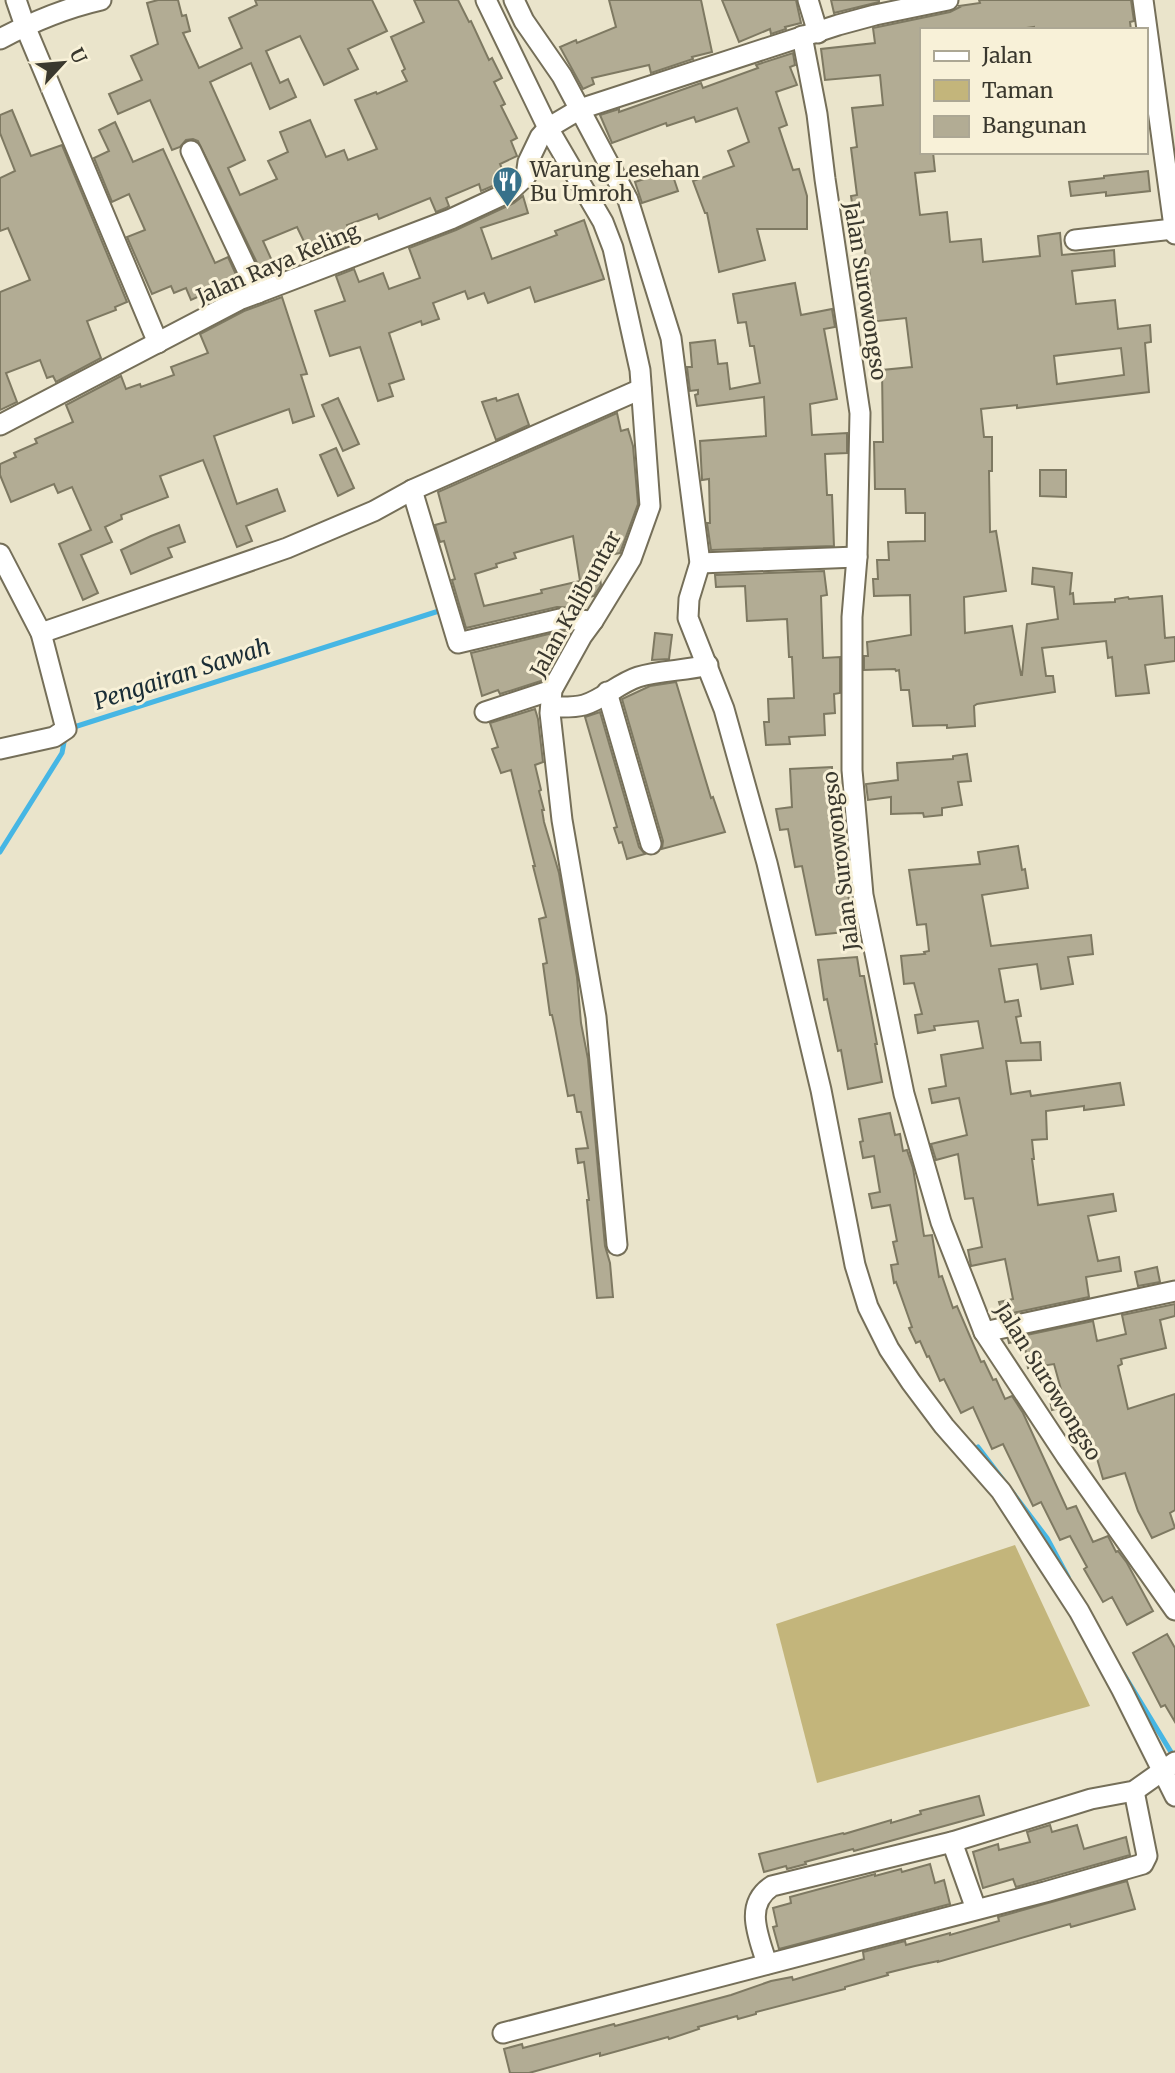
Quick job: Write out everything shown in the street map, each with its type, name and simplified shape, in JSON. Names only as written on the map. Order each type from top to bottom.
[{"type":"street","points":[[7,0],[24,26]]},
{"type":"street","points":[[16,0],[24,26],[158,342]]},
{"type":"street","points":[[0,39],[24,26],[75,6],[101,0]]},
{"type":"street","name":"Jalan Kalibuntar","points":[[486,0],[549,127],[603,222],[613,248],[640,370],[650,506],[631,559],[582,636],[555,701],[562,820],[596,1017],[617,1245]]},
{"type":"street","points":[[514,0],[524,21],[562,76],[628,200],[671,338],[700,564],[689,598],[688,618],[700,667],[724,709],[767,863],[821,1090],[856,1265],[868,1307],[889,1349],[915,1389],[1000,1491],[1073,1602],[1169,1766],[1175,1796]]},
{"type":"street","name":"Jalan Surowongso","points":[[808,0],[825,179],[860,413],[857,557],[852,617],[852,770],[863,895],[904,1094],[941,1222],[984,1332],[1066,1456],[1175,1610]]},
{"type":"street","points":[[549,127],[579,110],[838,25],[948,0]]},
{"type":"street","points":[[1143,0],[1147,28]]},
{"type":"street","points":[[1075,240],[1174,232],[1147,30]]},
{"type":"street","name":"Jalan Raya Keling","points":[[0,425],[239,300],[452,219],[509,192],[526,176],[528,162],[540,137],[549,127]]},
{"type":"street","points":[[191,151],[258,293]]},
{"type":"street","points":[[41,634],[287,548],[641,389]]},
{"type":"street","points":[[412,490],[458,643],[560,619],[593,621]]},
{"type":"street","points":[[0,554],[41,634],[66,729],[54,737],[0,750]]},
{"type":"street","points":[[700,564],[857,557]]},
{"type":"street","points":[[485,712],[555,701],[584,705],[633,679],[649,674],[700,667]]},
{"type":"street","points":[[607,692],[651,844]]},
{"type":"street","points":[[984,1332],[1175,1291]]},
{"type":"street","points":[[767,1964],[755,1922],[755,1911],[759,1898],[772,1886],[952,1842],[1091,1799],[1134,1791],[1169,1766]]},
{"type":"street","points":[[503,2033],[1143,1864],[1147,1856],[1134,1791]]},
{"type":"street","points":[[952,1842],[976,1909]]},
{"type":"green space","points":[[1015,1545],[1090,1706],[817,1783],[776,1624]]},
{"type":"building","points":[[178,0],[190,31],[183,33],[199,68],[242,48],[229,18],[257,5],[255,0],[372,0],[387,31],[348,49],[358,69],[324,85],[300,36],[266,51],[280,83],[288,79],[296,97],[270,109],[251,63],[210,82],[245,160],[228,168],[240,195],[277,179],[268,161],[288,152],[280,132],[310,120],[326,157],[344,150],[348,160],[377,149],[355,100],[407,81],[402,71],[405,69],[391,37],[424,22],[414,0],[458,0],[489,60],[492,58],[502,78],[494,82],[505,104],[501,106],[517,138],[511,141],[517,156],[500,164],[506,178],[502,182],[481,191],[479,184],[446,198],[449,206],[446,208],[436,212],[430,198],[379,219],[377,214],[347,225],[353,240],[332,251],[328,241],[308,250],[297,227],[263,241],[273,263],[260,269],[198,141],[186,140],[180,147],[172,150],[150,100],[118,114],[109,94],[142,80],[131,56],[158,44],[147,3]]},
{"type":"building","points":[[609,0],[701,0],[712,52],[651,73],[649,65],[592,78],[594,84],[583,89],[560,47],[616,27]]},
{"type":"building","points":[[722,0],[796,0],[801,23],[771,34],[770,29],[739,42]]},
{"type":"building","points":[[831,0],[879,0],[879,2],[834,13]]},
{"type":"building","points":[[979,0],[1131,0],[1134,21],[1130,22],[1131,28],[920,28],[920,154],[933,154],[935,171],[915,173],[920,215],[947,212],[950,242],[981,239],[983,262],[1040,256],[1038,236],[1060,233],[1062,255],[1114,250],[1115,266],[1072,271],[1076,304],[1115,300],[1118,329],[1150,325],[1151,342],[1145,343],[1149,392],[1017,408],[1017,405],[981,409],[984,437],[992,437],[992,471],[989,471],[990,532],[996,531],[1006,591],[964,597],[965,633],[1012,626],[1022,675],[1027,624],[1058,619],[1054,587],[1032,584],[1033,568],[1072,573],[1070,594],[1073,593],[1074,604],[1162,596],[1165,638],[1175,637],[1175,661],[1145,665],[1149,693],[1116,696],[1112,657],[1108,658],[1106,641],[1042,648],[1046,676],[1053,676],[1055,692],[977,704],[974,706],[975,726],[947,728],[947,725],[913,726],[909,690],[901,690],[899,670],[864,670],[864,656],[868,656],[867,642],[911,635],[910,595],[874,596],[873,579],[878,579],[877,560],[889,560],[888,542],[925,541],[925,513],[906,513],[905,489],[875,489],[874,442],[883,442],[882,370],[912,367],[906,318],[869,322],[867,306],[873,305],[862,224],[853,225],[851,196],[857,195],[851,148],[857,147],[852,108],[883,105],[880,75],[825,80],[821,49],[875,43],[873,28],[950,12],[959,6],[980,3]],"holes":[[[1121,348],[1124,375],[1057,384],[1054,356]]]},
{"type":"building","points":[[793,53],[795,65],[790,67],[797,85],[776,92],[787,125],[779,128],[793,170],[799,169],[807,196],[807,229],[757,229],[765,260],[719,272],[707,213],[693,181],[734,166],[728,151],[749,142],[737,108],[696,122],[694,117],[667,126],[666,123],[612,143],[600,115],[619,109],[619,112],[701,83],[703,88],[758,68],[756,65]]},
{"type":"building","points":[[12,110],[31,156],[62,145],[127,302],[115,307],[116,310],[87,321],[101,358],[56,382],[53,376],[47,378],[40,360],[6,373],[17,402],[0,410],[0,292],[30,280],[8,228],[0,231],[0,178],[15,171],[0,133],[0,115]]},
{"type":"building","points":[[115,122],[133,162],[163,149],[215,263],[228,257],[238,279],[191,300],[186,288],[174,293],[171,286],[152,294],[127,237],[145,230],[129,194],[112,202],[94,158],[109,151],[99,130]]},
{"type":"building","points":[[671,170],[678,191],[642,203],[635,182]]},
{"type":"building","points":[[1148,171],[1150,191],[1106,196],[1106,192],[1071,196],[1069,182]]},
{"type":"building","points":[[523,196],[528,213],[481,228],[492,259],[557,235],[555,231],[584,220],[604,279],[535,302],[530,287],[488,303],[484,293],[468,299],[465,291],[433,303],[439,319],[422,325],[421,321],[389,333],[404,379],[389,384],[393,396],[378,401],[360,347],[330,356],[315,311],[345,301],[336,276],[354,269],[359,282],[383,273],[389,289],[420,278],[409,248],[456,230],[514,203]]},
{"type":"building","points":[[795,283],[801,315],[832,309],[835,327],[824,329],[837,399],[810,404],[812,435],[847,433],[847,453],[825,454],[827,495],[832,495],[834,546],[711,550],[707,523],[710,523],[709,479],[702,480],[700,441],[766,436],[764,397],[697,406],[695,395],[698,390],[690,391],[687,367],[692,367],[690,343],[715,340],[718,364],[727,363],[730,389],[760,383],[754,346],[750,346],[746,322],[738,323],[733,294]]},
{"type":"building","points":[[282,297],[307,374],[301,375],[314,416],[293,423],[289,409],[214,436],[237,504],[277,489],[285,511],[246,526],[252,541],[237,547],[203,460],[160,476],[168,497],[121,515],[122,519],[105,527],[112,542],[81,555],[98,593],[83,600],[59,544],[91,530],[72,487],[58,493],[54,484],[11,502],[0,475],[0,464],[16,457],[14,453],[37,443],[35,439],[73,422],[66,405],[121,376],[126,389],[140,384],[141,387],[174,375],[171,367],[208,353],[200,334],[244,311]]},
{"type":"building","points":[[518,394],[529,425],[496,440],[482,402],[496,398],[497,401]]},
{"type":"building","points":[[338,398],[359,444],[343,451],[322,405]]},
{"type":"building","points":[[617,413],[621,431],[628,429],[633,446],[638,504],[620,553],[597,557],[601,585],[594,596],[580,598],[581,608],[557,607],[466,628],[444,541],[440,542],[435,525],[446,522],[438,492]],"holes":[[[573,536],[580,581],[484,606],[475,574],[516,558],[514,553]]]},
{"type":"building","points":[[336,448],[354,488],[338,496],[320,455]]},
{"type":"building","points":[[1040,470],[1066,470],[1066,497],[1040,496]]},
{"type":"building","points":[[179,525],[185,542],[168,548],[172,557],[131,574],[121,550]]},
{"type":"building","points":[[824,571],[827,595],[821,596],[823,658],[840,657],[840,693],[834,694],[835,713],[824,714],[825,735],[789,737],[790,744],[766,745],[764,722],[769,722],[768,699],[794,698],[787,619],[747,621],[745,586],[716,587],[715,575]]},
{"type":"building","points":[[561,631],[567,632],[568,636],[564,643],[552,646],[552,650],[538,653],[546,676],[544,680],[500,694],[498,690],[482,696],[471,653]]},
{"type":"building","points":[[655,633],[672,635],[669,659],[652,660]]},
{"type":"building","points":[[676,682],[711,798],[713,797],[725,832],[662,849],[663,841],[622,699],[650,686]]},
{"type":"building","points":[[535,709],[543,762],[535,765],[544,822],[559,873],[577,977],[581,1023],[588,1059],[605,1246],[610,1263],[613,1297],[597,1298],[584,1162],[578,1163],[576,1149],[588,1148],[581,1112],[577,1112],[574,1095],[568,1096],[550,1015],[543,964],[547,963],[539,919],[546,917],[535,866],[511,770],[501,773],[492,749],[498,747],[490,723]]},
{"type":"building","points":[[600,712],[639,847],[645,854],[627,859],[614,828],[617,827],[585,717]]},
{"type":"building","points":[[967,754],[971,781],[958,782],[962,805],[942,808],[942,815],[924,817],[923,813],[891,814],[891,797],[868,800],[866,784],[898,780],[897,763],[953,759],[953,756]]},
{"type":"building","points":[[832,767],[833,804],[855,931],[816,935],[802,866],[795,867],[788,829],[780,830],[776,809],[792,807],[790,769]]},
{"type":"building","points":[[1018,846],[1028,888],[982,895],[991,946],[1091,935],[1093,954],[1068,957],[1073,984],[1041,989],[1037,964],[999,969],[1005,1002],[1018,1000],[1021,1016],[1016,1017],[1021,1043],[1040,1042],[1041,1060],[1006,1061],[1011,1094],[1030,1091],[1031,1096],[1120,1083],[1124,1105],[1046,1111],[1047,1139],[1032,1140],[1032,1159],[1038,1205],[1113,1194],[1116,1211],[1088,1216],[1098,1261],[1119,1257],[1121,1271],[1086,1277],[1089,1297],[1003,1315],[999,1302],[1013,1299],[1005,1259],[971,1266],[968,1250],[982,1247],[973,1198],[965,1199],[958,1154],[936,1160],[931,1144],[967,1135],[959,1098],[932,1103],[929,1089],[946,1086],[941,1055],[983,1048],[978,1021],[934,1026],[935,1030],[918,1033],[915,1015],[922,1014],[914,983],[904,984],[901,956],[925,954],[924,952],[929,951],[926,924],[917,925],[909,870],[980,864],[978,852]]},
{"type":"building","points":[[857,957],[860,976],[864,976],[882,1082],[848,1089],[841,1050],[838,1051],[827,999],[824,1000],[818,960]]},
{"type":"building","points":[[890,1113],[895,1135],[900,1134],[903,1151],[907,1150],[913,1168],[924,1236],[932,1235],[939,1277],[942,1276],[953,1308],[957,1306],[981,1362],[984,1361],[993,1380],[996,1379],[1005,1399],[1012,1396],[1023,1413],[1067,1509],[1076,1506],[1093,1542],[1108,1536],[1116,1552],[1118,1551],[1127,1563],[1153,1611],[1127,1625],[1112,1597],[1103,1602],[1084,1569],[1087,1567],[1070,1536],[1060,1540],[1041,1502],[1033,1506],[1003,1444],[992,1449],[973,1407],[961,1413],[944,1379],[940,1381],[929,1356],[927,1357],[920,1341],[916,1343],[909,1328],[912,1327],[896,1282],[894,1283],[891,1265],[898,1264],[890,1205],[872,1208],[869,1194],[880,1192],[874,1156],[863,1158],[860,1142],[863,1141],[859,1119]]},
{"type":"building","points":[[1157,1267],[1160,1282],[1138,1286],[1135,1272]]},
{"type":"building","points":[[1175,1304],[1175,1316],[1160,1320],[1166,1348],[1121,1359],[1122,1364],[1118,1366],[1128,1409],[1175,1394],[1175,1510],[1170,1513],[1175,1528],[1152,1538],[1138,1511],[1125,1473],[1103,1479],[1091,1438],[1077,1442],[1067,1406],[1052,1410],[1049,1396],[1062,1393],[1054,1364],[1028,1368],[1024,1339],[1009,1343],[1008,1339],[1093,1321],[1097,1341],[1126,1334],[1122,1315]]},
{"type":"building","points":[[1167,1634],[1175,1648],[1175,1722],[1165,1705],[1161,1707],[1133,1653]]},
{"type":"building","points":[[979,1796],[984,1815],[787,1869],[786,1866],[764,1872],[759,1854],[891,1820],[891,1823],[921,1814],[920,1811]]},
{"type":"building","points":[[1050,1825],[1052,1832],[1077,1825],[1084,1849],[1126,1837],[1130,1855],[1016,1887],[1013,1879],[983,1888],[973,1852],[998,1844],[999,1850],[1030,1842],[1027,1832]]},
{"type":"building","points":[[930,1864],[935,1883],[944,1880],[950,1904],[779,1949],[773,1927],[777,1926],[773,1908],[791,1903],[790,1897],[875,1874],[901,1869],[902,1872]]},
{"type":"building","points":[[1127,1881],[1135,1909],[887,1973],[888,1975],[845,1989],[738,2019],[737,2016],[698,2027],[699,2029],[669,2039],[668,2037],[600,2056],[600,2053],[529,2073],[510,2073],[504,2049],[522,2044],[523,2048],[614,2024],[615,2026],[731,1995],[771,1981],[792,1977],[793,1980],[864,1959],[863,1952],[905,1941],[906,1945],[950,1935],[999,1921],[998,1917]]},
{"type":"waterway","name":"Pengairan Sawah","points":[[71,728],[442,610]]},
{"type":"waterway","name":"Pengairan Sawah","points":[[0,852],[62,753],[65,737]]},
{"type":"waterway","points":[[978,1447],[1047,1538],[1068,1577]]},
{"type":"waterway","points":[[1123,1673],[1174,1757]]},
{"type":"place","name":"Warung Lesehan Bu Umroh","points":[[507,209]]}]
